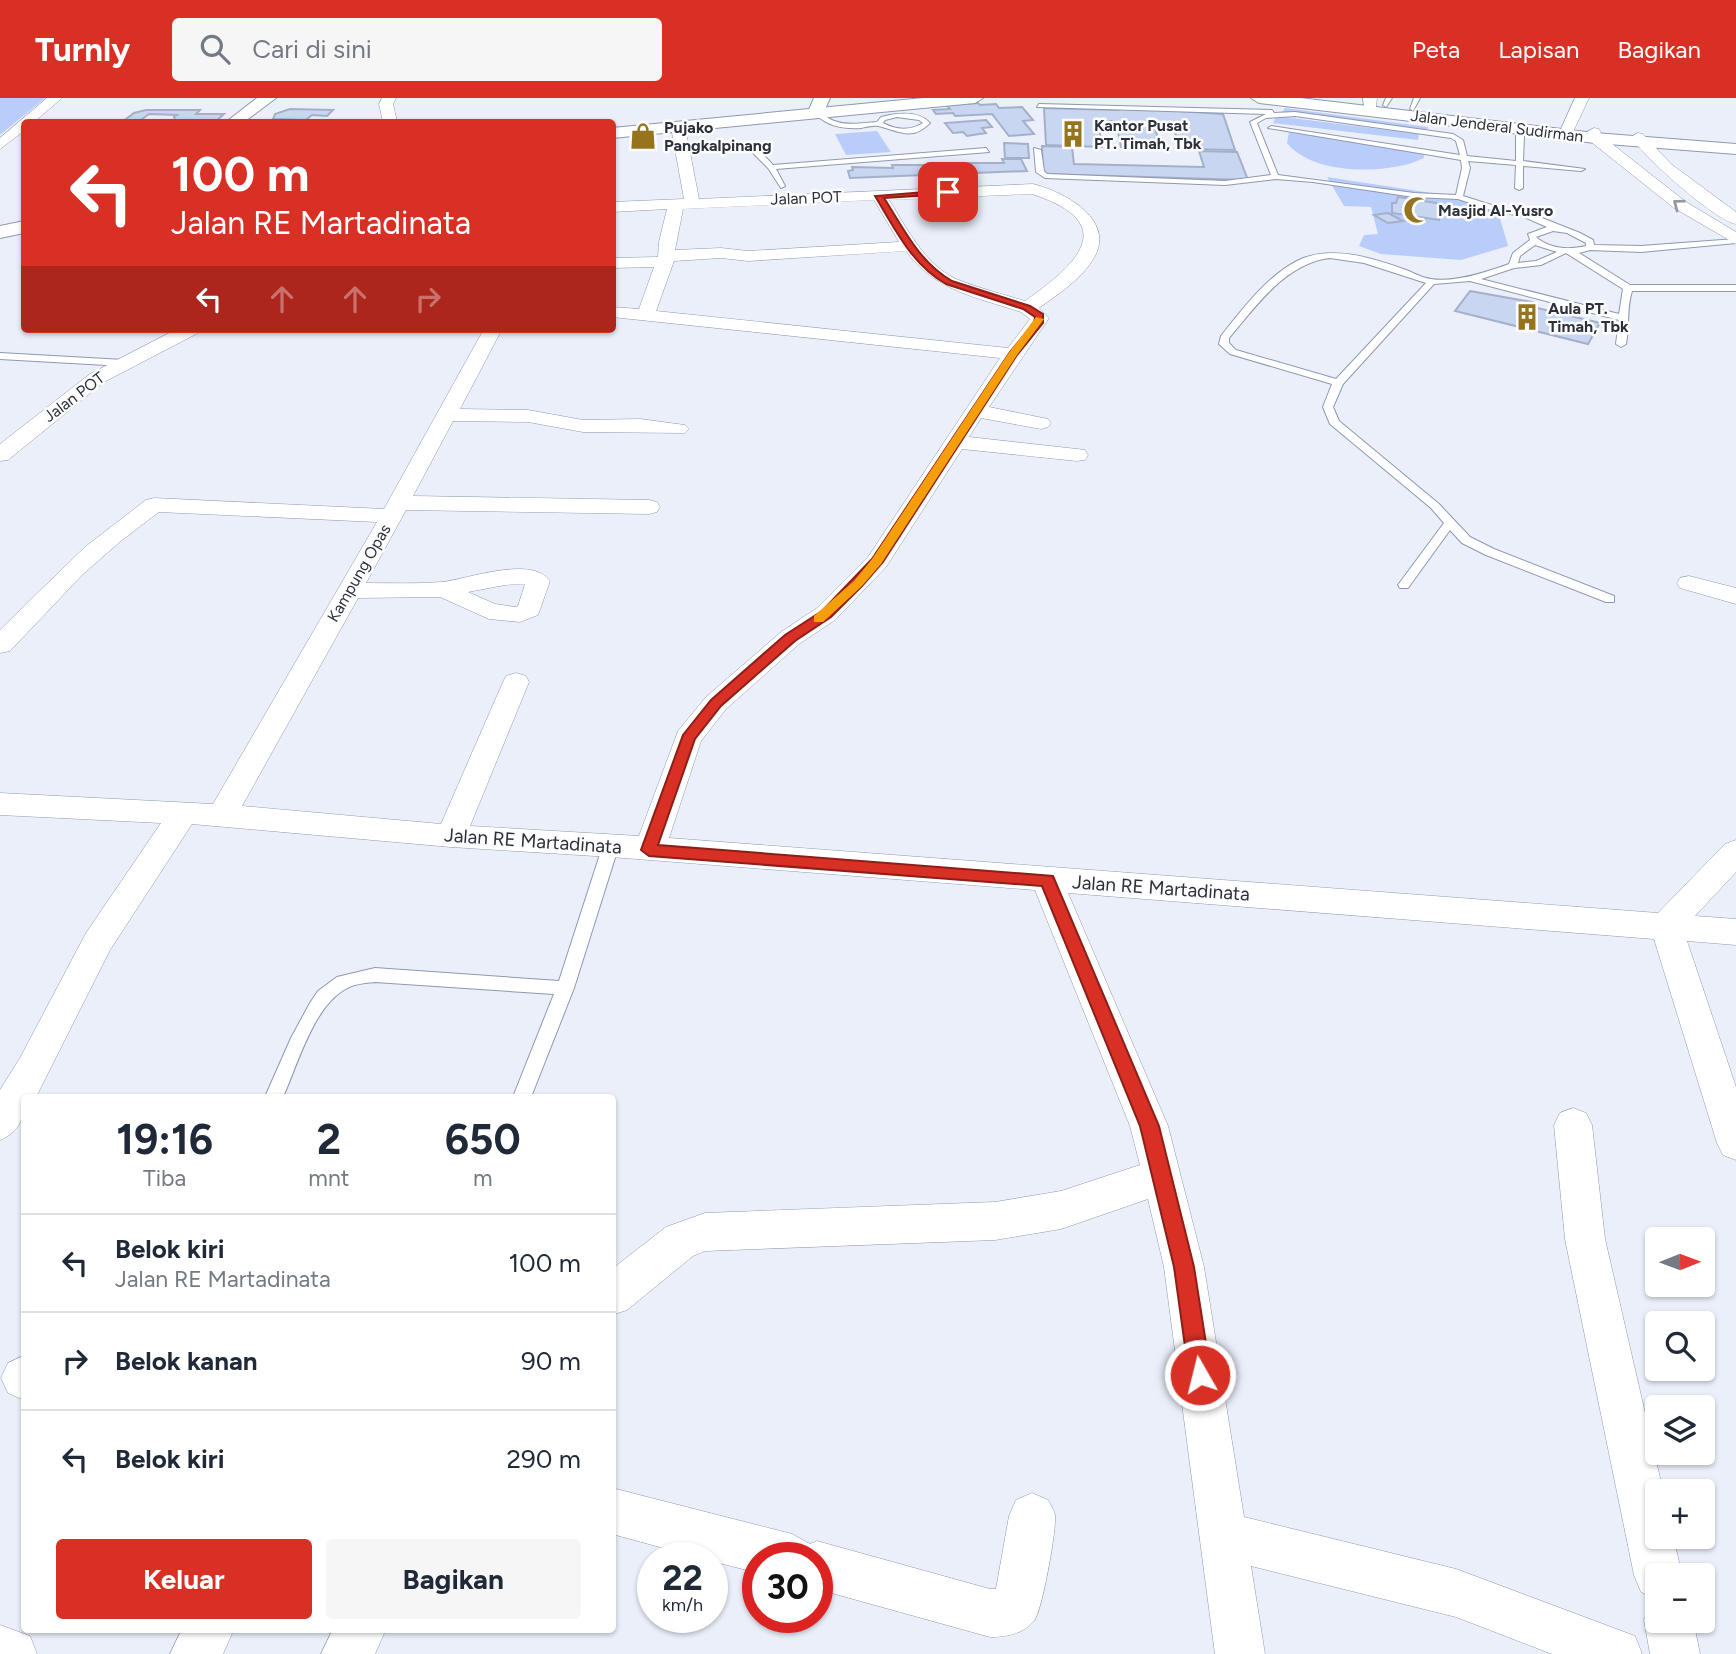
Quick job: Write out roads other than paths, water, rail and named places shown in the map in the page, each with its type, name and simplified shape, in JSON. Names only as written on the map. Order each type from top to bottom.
[{"type":"main road","points":[[238,119],[268,98]]},
{"type":"main road","points":[[616,131],[906,98]]},
{"type":"main road","points":[[616,131],[678,127],[819,106],[975,98]]},
{"type":"main road","name":"Jalan Jenderal Sudirman","points":[[1259,98],[1415,103],[1594,135]]},
{"type":"main road","name":"Jalan Jenderal Sudirman","points":[[1327,98],[1594,135],[1701,148],[1736,149]]},
{"type":"main road","name":"Jalan Jenderal Sudirman","points":[[1639,139],[1736,142]]},
{"type":"main road","points":[[1659,159],[1701,148]]},
{"type":"main road","points":[[0,226],[21,222]]},
{"type":"main road","points":[[0,232],[21,228]]},
{"type":"street","points":[[30,119],[55,98]]},
{"type":"street","points":[[388,98],[390,119]]},
{"type":"street","points":[[1568,129],[1582,98]]},
{"type":"street","points":[[0,145],[21,127]]},
{"type":"street","points":[[646,314],[666,259],[667,242],[684,203],[678,127]]},
{"type":"street","points":[[1594,135],[1680,205],[1733,235]]},
{"type":"street","points":[[1639,139],[1659,159],[1736,220]]},
{"type":"street","name":"Jalan POT","points":[[616,206],[1026,188],[1038,191],[1079,212],[1092,233],[1091,248],[1071,275],[1027,307]]},
{"type":"street","points":[[649,850],[688,738],[716,703],[790,638],[826,614],[877,562],[1013,354],[1040,318],[1027,307],[949,282],[921,262],[879,196]]},
{"type":"street","points":[[616,263],[722,253],[748,257],[797,251],[911,246]]},
{"type":"street","points":[[616,312],[1013,354]]},
{"type":"street","name":"Jalan POT","points":[[0,455],[97,378],[183,333]]},
{"type":"street","name":"Kampung Opas","points":[[222,815],[449,415],[491,333]]},
{"type":"street","points":[[976,411],[1041,423]]},
{"type":"street","points":[[449,415],[528,416],[583,426],[640,425],[678,429]]},
{"type":"street","points":[[955,442],[1077,455]]},
{"type":"street","points":[[1,645],[39,603],[129,523],[158,503],[396,509],[649,507]]},
{"type":"street","points":[[1689,583],[1736,596]]},
{"type":"street","points":[[350,591],[444,589]]},
{"type":"street","points":[[451,836],[516,682]]},
{"type":"street","name":"Jalan RE Martadinata","points":[[0,804],[222,815],[451,836],[611,845],[1736,932]]},
{"type":"street","points":[[0,1123],[33,1069],[98,942],[184,813]]},
{"type":"street","points":[[1736,852],[1667,926],[1736,1143]]},
{"type":"street","points":[[1047,880],[1149,1126],[1184,1267],[1240,1654]]},
{"type":"street","points":[[1573,1125],[1585,1239],[1655,1563]]},
{"type":"street","points":[[616,1292],[680,1241],[705,1232],[995,1221],[1061,1210],[1161,1176]]},
{"type":"street","points":[[616,1512],[742,1545]]},
{"type":"street","points":[[833,1569],[990,1613],[1005,1613],[1018,1603],[1032,1516]]},
{"type":"street","points":[[1223,1536],[1456,1593],[1616,1654]]},
{"type":"street","points":[[195,1654],[208,1633]]},
{"type":"street","points":[[346,1654],[359,1633]]},
{"type":"street","points":[[1671,1633],[1675,1654]]},
{"type":"street","points":[[0,1650],[12,1654]]},
{"type":"lane","points":[[819,106],[830,124],[879,124],[895,131],[902,139]]},
{"type":"lane","points":[[1039,106],[1214,109],[1295,114],[1453,136],[1459,140],[1466,168],[1459,197]]},
{"type":"lane","points":[[1276,177],[1270,169],[1253,122],[1257,119],[1295,114]]},
{"type":"lane","points":[[879,124],[883,118],[897,115],[921,118],[927,123],[920,129],[895,131]]},
{"type":"lane","points":[[1258,137],[1277,120],[1297,120],[1440,145],[1436,154]]},
{"type":"lane","points":[[1271,128],[1464,158],[1581,169]]},
{"type":"lane","points":[[1519,188],[1520,136]]},
{"type":"lane","points":[[909,147],[916,156]]},
{"type":"lane","points":[[771,167],[986,150]]},
{"type":"lane","points":[[1037,150],[1040,172],[1045,176],[1225,183],[1276,177],[1313,180],[1414,195],[1459,197],[1500,210],[1524,214],[1584,237],[1632,240],[1733,235]]},
{"type":"lane","points":[[757,153],[771,167],[781,186]]},
{"type":"lane","points":[[1500,210],[1517,222]]},
{"type":"lane","points":[[1526,227],[1545,247],[1568,252],[1628,288],[1736,288]]},
{"type":"lane","points":[[1513,266],[1516,255],[1534,236],[1560,230]]},
{"type":"lane","points":[[1338,383],[1233,352],[1224,344],[1224,338],[1264,293],[1301,262],[1332,257],[1349,258],[1431,282],[1469,278],[1513,266],[1538,263],[1590,247],[1642,249],[1733,235]]},
{"type":"lane","points":[[1584,237],[1590,242],[1590,247]]},
{"type":"lane","points":[[1469,278],[1626,319]]},
{"type":"lane","points":[[1431,282],[1338,383],[1328,407],[1334,422],[1451,522],[1466,540],[1609,599]]},
{"type":"lane","points":[[1620,345],[1626,319],[1623,300],[1628,288]]},
{"type":"lane","points":[[0,356],[124,363]]},
{"type":"lane","points":[[1404,585],[1451,522]]},
{"type":"lane","points":[[523,1094],[565,988],[611,845]]},
{"type":"lane","points":[[275,1094],[317,1003],[334,987],[356,977],[375,975],[565,988]]},
{"type":"place","name":"Kantor Pusat PT. Timah, Tbk","points":[[1073,134]]},
{"type":"place","name":"Pujako Pangkalpinang","points":[[643,136]]},
{"type":"place","name":"Masjid Al-Yusro","points":[[1417,210]]},
{"type":"place","name":"Aula PT. Timah, Tbk","points":[[1527,317]]}]
